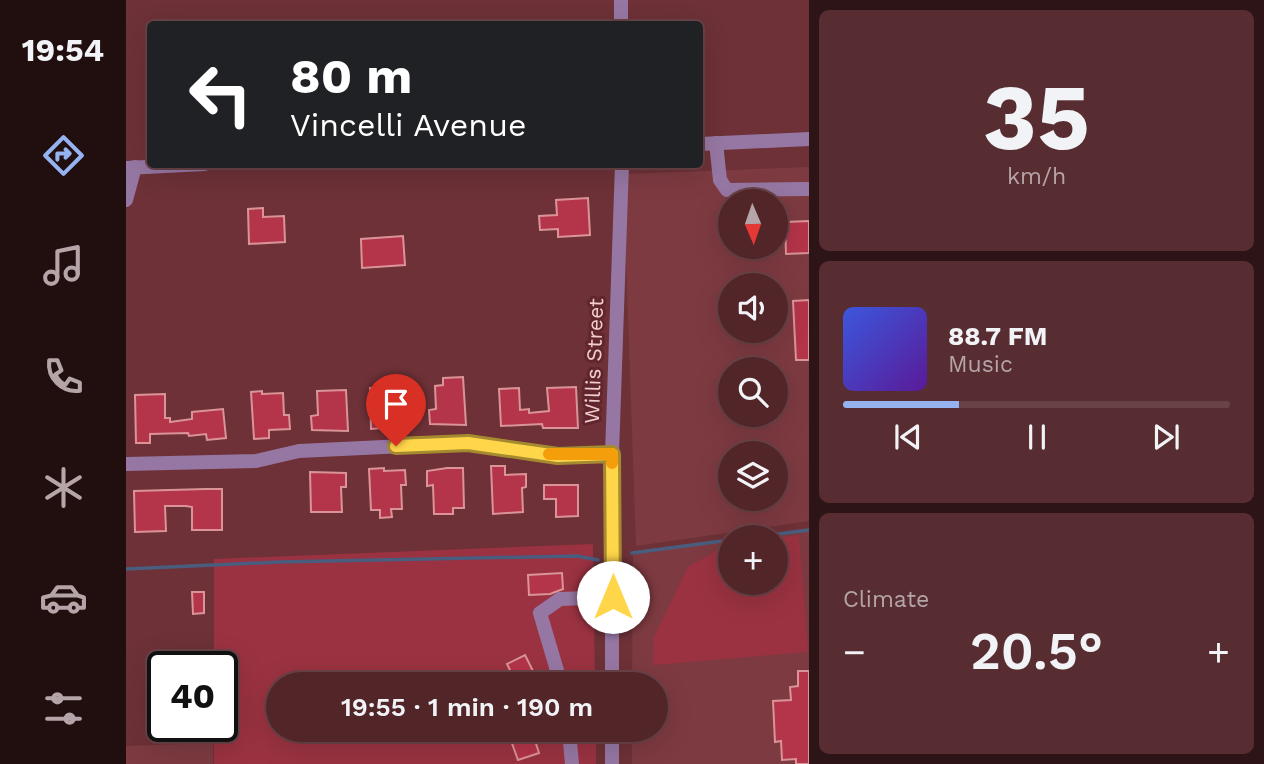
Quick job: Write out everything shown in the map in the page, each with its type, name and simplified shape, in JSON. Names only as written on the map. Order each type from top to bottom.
[{"type":"street","points":[[621,0],[621,21]]},
{"type":"street","points":[[703,144],[809,139]]},
{"type":"street","points":[[716,143],[720,180],[727,190],[809,189]]},
{"type":"street","points":[[126,200],[130,168]]},
{"type":"street","name":"Willis Street","points":[[612,672],[612,454],[622,168]]},
{"type":"street","points":[[126,464],[256,461],[299,451],[468,443],[558,456],[612,454]]},
{"type":"street","points":[[557,672],[540,613],[559,599],[613,597]]},
{"type":"street","points":[[570,742],[572,764]]},
{"type":"street","points":[[612,742],[612,764]]},
{"type":"shaded area","points":[[809,167],[809,521],[781,525],[718,525],[718,534],[636,546],[623,174]]},
{"type":"shaded area","points":[[809,531],[809,764],[632,764],[632,742],[668,742],[668,672],[632,672],[633,551],[718,541],[718,595],[788,595],[788,533]]},
{"type":"shaded area","points":[[799,535],[808,652],[653,665],[654,637],[688,567],[718,550],[718,595],[788,595],[788,536]]},
{"type":"shaded area","points":[[593,544],[595,672],[266,672],[266,742],[596,742],[596,764],[214,764],[214,742],[238,742],[238,651],[214,651],[214,559]]},
{"type":"shaded area","points":[[213,743],[213,764],[126,764],[126,746]]},
{"type":"building","points":[[588,198],[590,235],[558,237],[558,229],[540,230],[539,216],[557,215],[556,200]]},
{"type":"building","points":[[263,208],[263,217],[284,216],[285,242],[249,244],[248,209]]},
{"type":"building","points":[[809,221],[809,253],[788,254],[788,222]]},
{"type":"building","points":[[403,236],[405,265],[362,268],[361,239]]},
{"type":"building","points":[[809,300],[809,360],[796,360],[793,301]]},
{"type":"building","points":[[463,377],[466,425],[430,424],[429,410],[436,409],[435,386],[443,385],[443,378]]},
{"type":"building","points":[[576,387],[578,428],[543,428],[542,424],[501,426],[499,389],[519,388],[520,410],[529,409],[529,413],[549,411],[547,388]]},
{"type":"building","points":[[370,388],[400,388],[401,410],[407,410],[407,426],[371,429]]},
{"type":"building","points":[[346,390],[348,431],[312,430],[311,416],[318,415],[317,391]]},
{"type":"building","points":[[262,391],[262,394],[283,393],[284,415],[289,415],[290,429],[269,430],[269,438],[254,439],[251,392]]},
{"type":"building","points":[[165,394],[165,418],[170,418],[170,422],[192,419],[192,412],[223,409],[226,438],[207,440],[206,434],[189,436],[188,433],[150,434],[150,443],[136,443],[135,395]]},
{"type":"building","points":[[491,466],[505,466],[505,475],[526,474],[526,487],[522,488],[523,512],[493,514]]},
{"type":"building","points":[[384,468],[384,471],[405,470],[406,485],[401,485],[402,509],[391,509],[392,517],[380,518],[380,510],[371,510],[369,469]]},
{"type":"building","points":[[463,468],[464,508],[453,508],[453,514],[434,514],[433,485],[427,486],[427,471]]},
{"type":"building","points":[[310,472],[346,473],[346,487],[341,487],[342,512],[311,512]]},
{"type":"building","points":[[544,485],[578,485],[578,516],[556,517],[556,499],[544,499]]},
{"type":"building","points":[[222,489],[222,530],[192,530],[192,507],[165,506],[166,531],[135,532],[134,491]]},
{"type":"building","points":[[562,573],[563,589],[550,594],[529,595],[528,575]]},
{"type":"building","points":[[192,592],[204,592],[204,613],[193,614]]},
{"type":"building","points":[[525,655],[533,671],[511,672],[507,664]]},
{"type":"building","points":[[798,671],[809,671],[809,764],[796,764],[796,759],[782,760],[781,741],[775,742],[773,701],[791,700],[790,687],[798,686]]},
{"type":"building","points":[[511,742],[536,742],[539,753],[518,760]]},
{"type":"waterway","points":[[788,533],[809,530]]},
{"type":"waterway","points":[[632,553],[718,542]]},
{"type":"waterway","points":[[126,569],[279,562],[577,556],[598,560]]},
{"type":"slow traffic","points":[[549,454],[612,454],[612,463]]},
{"type":"route","points":[[396,446],[468,443],[558,456],[612,454],[613,597]]}]
